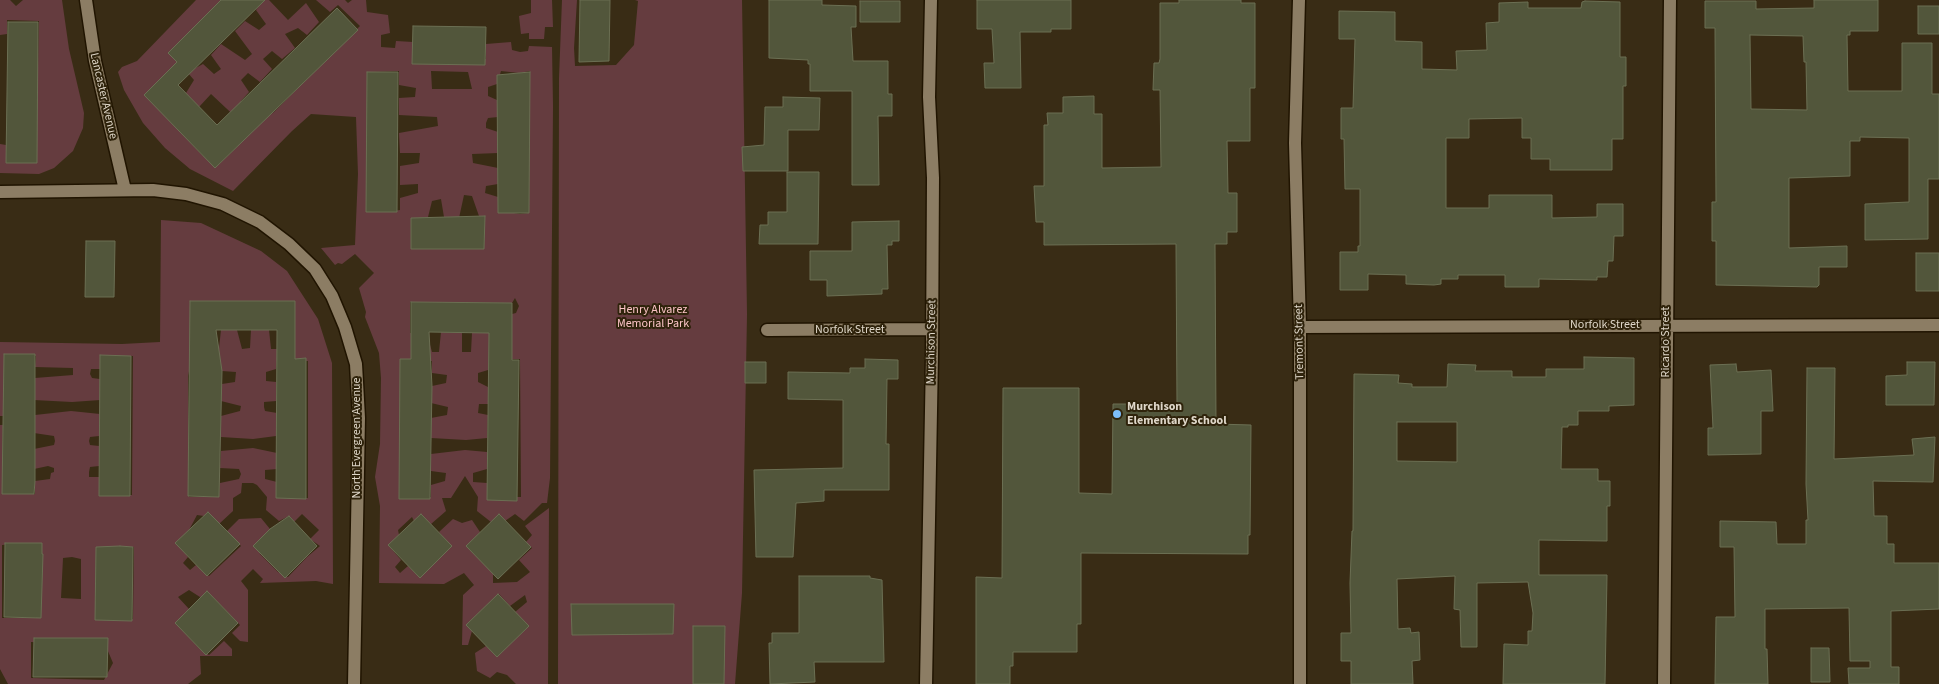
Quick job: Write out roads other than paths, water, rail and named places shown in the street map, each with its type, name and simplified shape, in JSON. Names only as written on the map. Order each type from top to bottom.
[{"type":"street","name":"Lancaster Avenue","points":[[86,0],[95,61],[125,190]]},
{"type":"street","name":"Murchison Street","points":[[926,684],[932,330],[932,178],[929,97],[931,0]]},
{"type":"street","name":"Tremont Street","points":[[1299,0],[1295,143],[1300,327],[1300,684]]},
{"type":"street","name":"Ricardo Street","points":[[1664,684],[1670,0]]},
{"type":"street","name":"North Evergreen Avenue","points":[[0,192],[153,190],[186,194],[223,204],[260,222],[289,244],[315,269],[345,326],[356,364],[359,418],[354,684]]},
{"type":"street","name":"Norfolk Street","points":[[1300,327],[1939,325]]},
{"type":"street","name":"Norfolk Street","points":[[767,330],[932,330]]},
{"type":"place","name":"Murchison Elementary School","points":[[1117,414]]},
{"type":"park label","name":"Henry Alvarez Memorial Park","points":[[653,317]]}]
